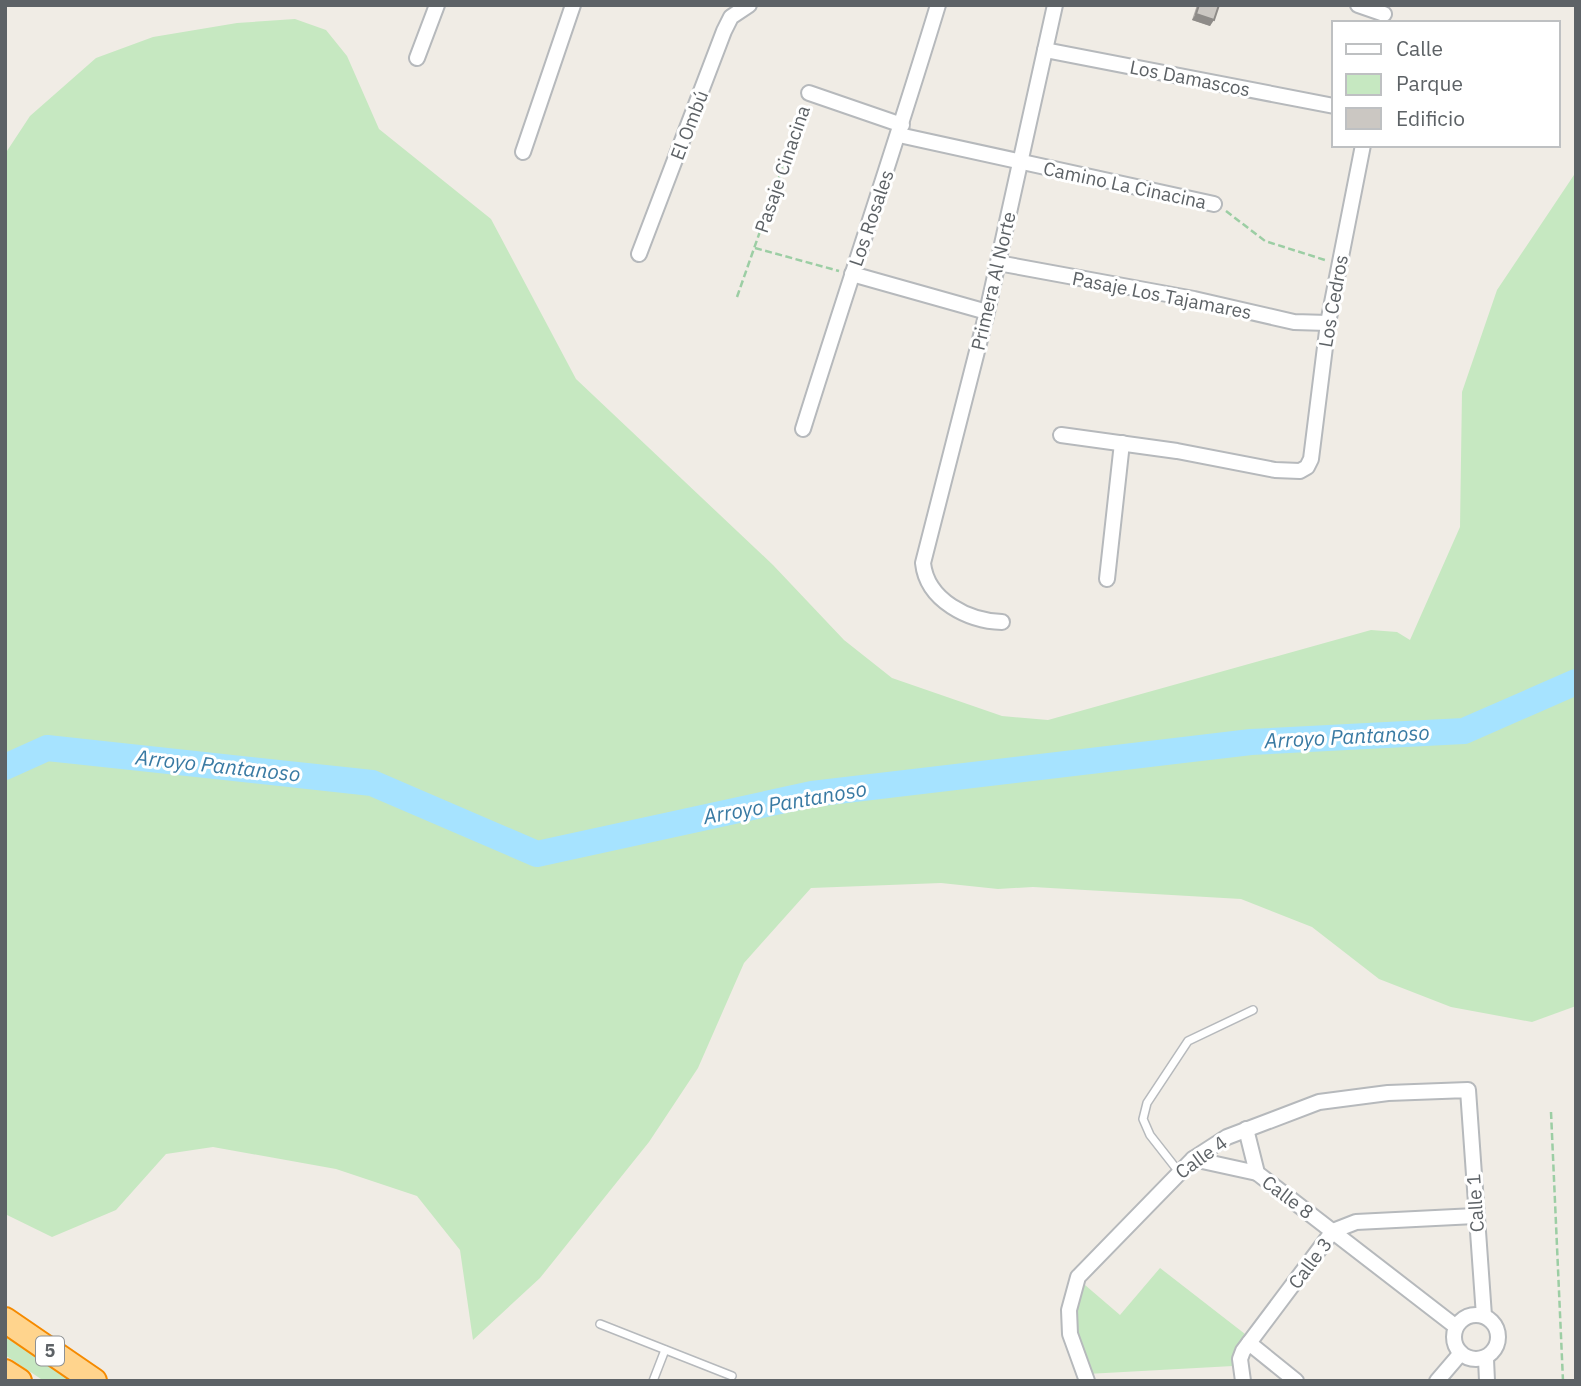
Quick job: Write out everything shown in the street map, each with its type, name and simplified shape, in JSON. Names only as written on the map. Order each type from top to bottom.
[{"type":"highway","name":"5","points":[[5,1320],[94,1381]]},
{"type":"highway","name":"5","points":[[5,1372],[19,1381]]},
{"type":"street","points":[[417,58],[437,5]]},
{"type":"street","points":[[523,152],[573,5]]},
{"type":"street","name":"El Ombú","points":[[639,254],[724,31],[732,18],[749,5]]},
{"type":"street","name":"Los Rosales","points":[[803,429],[901,130],[938,5]]},
{"type":"street","name":"Primera Al Norte","points":[[1002,622],[982,621],[952,608],[924,572],[924,555],[946,485],[1055,5]]},
{"type":"street","points":[[1358,5],[1384,14]]},
{"type":"street","name":"Los Damascos","points":[[1045,50],[1332,106]]},
{"type":"street","name":"Pasaje Cinacina","points":[[809,93],[901,130],[1021,163]]},
{"type":"street","name":"Los Cedros","points":[[1122,443],[1275,470],[1300,471],[1307,467],[1311,459],[1328,323],[1363,147]]},
{"type":"street","name":"Camino La Cinacina","points":[[1021,163],[1214,204]]},
{"type":"street","name":"Pasaje Los Tajamares","points":[[998,263],[1194,299],[1294,322],[1328,323]]},
{"type":"street","points":[[852,274],[987,312]]},
{"type":"street","points":[[1061,435],[1122,443],[1107,579]]},
{"type":"street","name":"Calle 4","points":[[1087,1381],[1070,1334],[1069,1310],[1077,1277],[1179,1172],[1210,1146],[1246,1129],[1320,1102],[1388,1093],[1468,1090]]},
{"type":"street","name":"Calle 1","points":[[1468,1090],[1484,1316]]},
{"type":"street","name":"Calle 8","points":[[1246,1129],[1257,1173],[1455,1326]]},
{"type":"street","points":[[1193,1159],[1257,1173]]},
{"type":"street","name":"Calle 3","points":[[1243,1381],[1240,1359],[1249,1343],[1334,1231],[1356,1222],[1475,1216]]},
{"type":"street","points":[[1486,1359],[1476,1359],[1461,1353],[1453,1337],[1455,1326],[1470,1317],[1484,1316],[1495,1325],[1499,1343],[1486,1359],[1487,1381]]},
{"type":"street","points":[[1249,1343],[1296,1381]]},
{"type":"street","points":[[1437,1381],[1461,1353]]},
{"type":"lane","points":[[1179,1172],[1150,1135],[1143,1119],[1147,1102],[1188,1041],[1254,1010]]},
{"type":"lane","points":[[600,1324],[732,1376]]},
{"type":"lane","points":[[653,1381],[665,1350]]},
{"type":"path","name":"Pasaje Cinacina","points":[[737,297],[809,93]]},
{"type":"path","name":"Camino La Cinacina","points":[[1214,204],[1265,241],[1339,264]]},
{"type":"path","points":[[754,248],[852,274]]},
{"type":"path","points":[[1551,1112],[1563,1381]]},
{"type":"green space","points":[[295,19],[326,30],[347,56],[379,129],[491,219],[576,379],[773,565],[844,640],[892,678],[1002,716],[1048,720],[1371,630],[1397,632],[1410,640],[1460,527],[1462,392],[1497,290],[1576,172],[1576,1006],[1532,1022],[1451,1007],[1379,979],[1312,927],[1241,899],[1033,887],[998,889],[941,883],[811,888],[744,963],[698,1068],[649,1142],[540,1278],[473,1340],[460,1250],[417,1196],[336,1169],[213,1147],[166,1154],[116,1210],[52,1237],[5,1214],[5,154],[30,116],[96,58],[153,37],[237,23]]},
{"type":"green space","points":[[1160,1268],[1245,1334],[1234,1355],[1233,1366],[1087,1374],[1075,1317],[1079,1295],[1085,1285],[1120,1315]]},
{"type":"green space","points":[[5,1334],[78,1381],[44,1381],[5,1355]]},
{"type":"building","points":[[1199,5],[1219,5],[1214,20],[1196,14]]},
{"type":"waterway","name":"Arroyo Pantanoso","points":[[5,767],[47,748],[372,783],[537,854],[812,794],[1251,742],[1464,731],[1576,682]]}]
